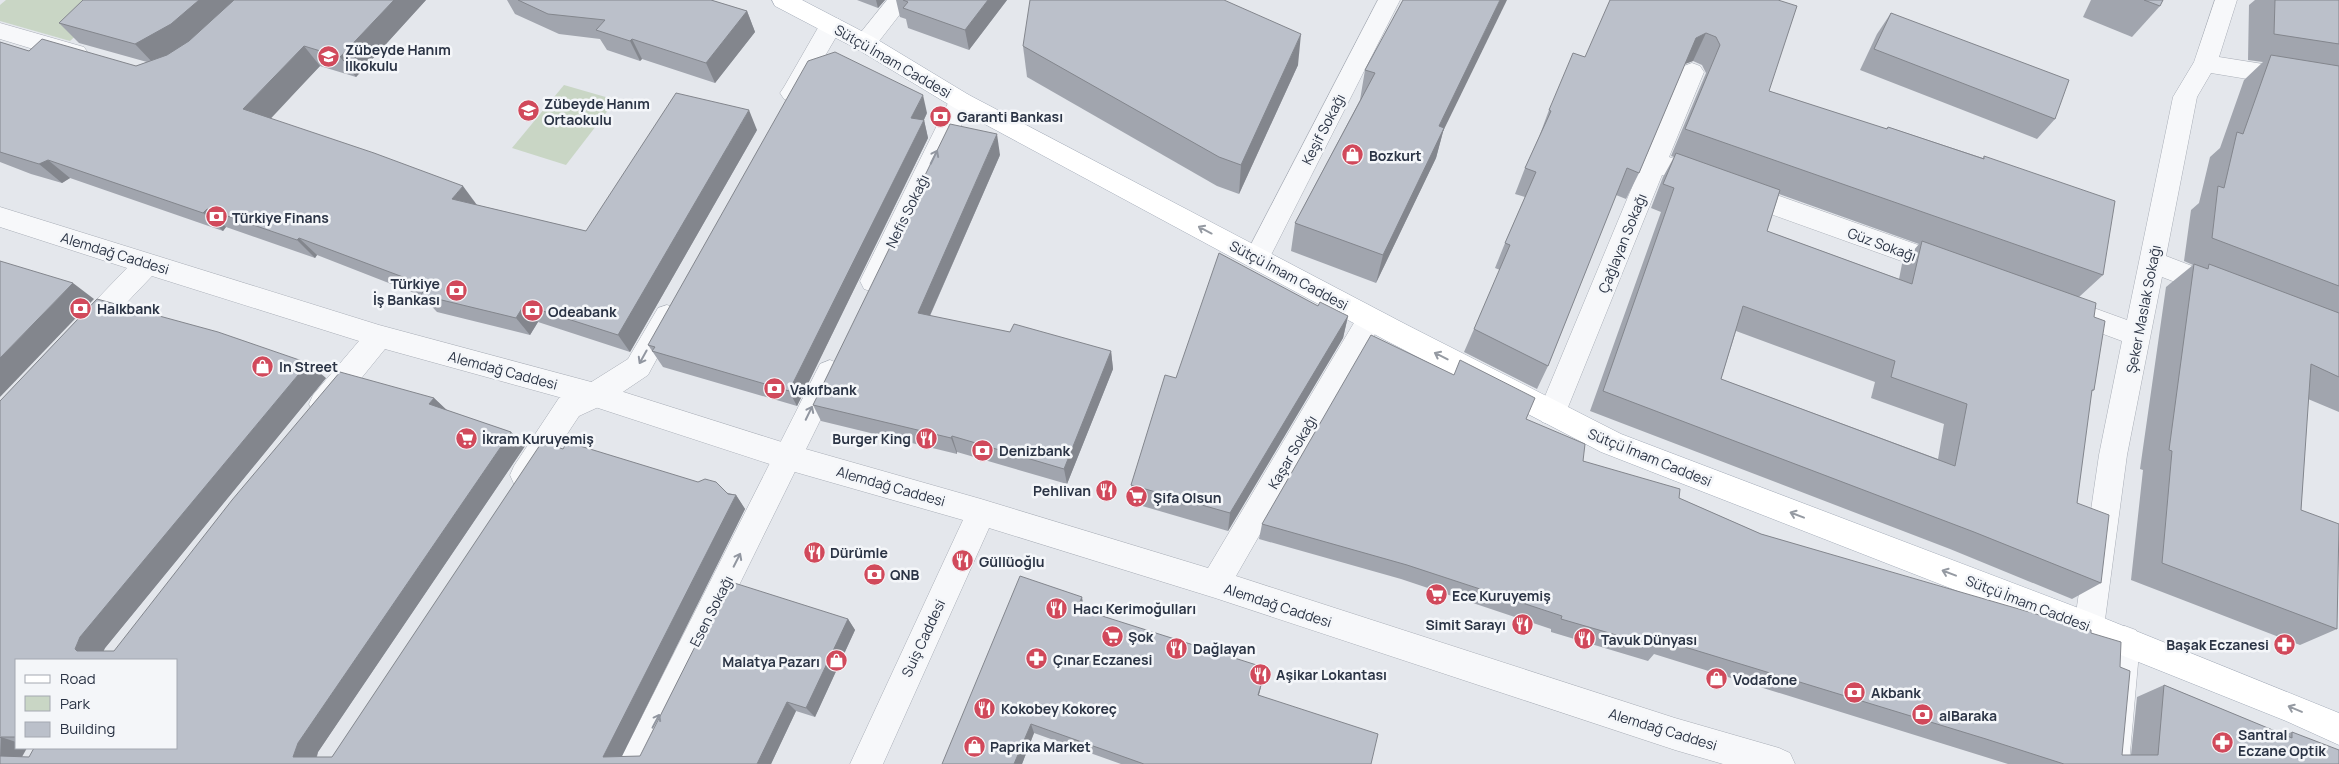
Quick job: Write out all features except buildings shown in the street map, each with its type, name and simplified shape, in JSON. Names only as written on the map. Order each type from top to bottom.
[{"type":"main road","name":"Sütçü İmam Caddesi","points":[[783,0],[865,42],[961,101],[1370,319],[1611,443],[2125,641],[2295,709],[2339,730]]},
{"type":"street","points":[[865,42],[900,0]]},
{"type":"street","name":"Keşif Sokağı","points":[[1257,258],[1389,0]]},
{"type":"street","name":"Şeker Maslak Sokağı","points":[[2089,627],[2114,455],[2185,98],[2205,62],[2226,0]]},
{"type":"street","points":[[783,110],[831,25]]},
{"type":"street","points":[[0,31],[100,59]]},
{"type":"street","points":[[2205,62],[2339,85]]},
{"type":"street","name":"Çağlayan Sokağı","points":[[1552,413],[1692,72]]},
{"type":"street","name":"Nefis Sokağı","points":[[862,306],[961,101]]},
{"type":"street","name":"Güz Sokağı","points":[[1655,162],[1971,275]]},
{"type":"street","name":"Alemdağ Caddesi","points":[[0,217],[379,336],[595,396],[788,457],[981,512],[1215,584],[1666,731],[1779,764]]},
{"type":"street","points":[[2153,262],[2241,296]]},
{"type":"street","points":[[67,348],[148,263]]},
{"type":"street","points":[[508,499],[569,407],[595,396],[638,367],[676,299]]},
{"type":"street","points":[[2045,302],[2138,335]]},
{"type":"street","name":"Kaşar Sokağı","points":[[1215,584],[1370,319]]},
{"type":"street","points":[[304,427],[379,336]]},
{"type":"street","points":[[788,457],[840,350]]},
{"type":"street","name":"Esen Sokağı","points":[[634,764],[788,457]]},
{"type":"street","name":"Suiş Caddesi","points":[[866,764],[981,512]]},
{"type":"street","points":[[2114,764],[2125,641]]},
{"type":"green space","points":[[6,0],[115,0],[70,41],[0,21],[0,5]]},
{"type":"green space","points":[[564,85],[616,100],[566,165],[512,148]]},
{"type":"place","name":"Zübeyde Hanım İlkokulu","points":[[329,57]]},
{"type":"place","name":"Zübeyde Hanım Ortaokulu","points":[[528,111]]},
{"type":"place","name":"Garanti Bankası","points":[[941,116]]},
{"type":"place","name":"Bozkurt","points":[[1353,155]]},
{"type":"place","name":"Türkiye Finans","points":[[216,217]]},
{"type":"place","name":"Türkiye İş Bankası","points":[[456,291]]},
{"type":"place","name":"Halkbank","points":[[81,308]]},
{"type":"place","name":"Odeabank","points":[[532,311]]},
{"type":"place","name":"In Street","points":[[263,366]]},
{"type":"place","name":"Vakıfbank","points":[[774,389]]},
{"type":"place","name":"İkram Kuruyemiş","points":[[466,438]]},
{"type":"place","name":"Burger King","points":[[927,438]]},
{"type":"place","name":"Denizbank","points":[[983,450]]},
{"type":"place","name":"Pehlivan","points":[[1107,490]]},
{"type":"place","name":"Şifa Olsun","points":[[1137,497]]},
{"type":"place","name":"Dürümle","points":[[814,552]]},
{"type":"place","name":"Güllüoğlu","points":[[963,561]]},
{"type":"place","name":"QNB","points":[[874,574]]},
{"type":"place","name":"Ece Kuruyemiş","points":[[1436,595]]},
{"type":"place","name":"Hacı Kerimoğulları","points":[[1057,608]]},
{"type":"place","name":"Simit Sarayı","points":[[1522,624]]},
{"type":"place","name":"Şok","points":[[1112,636]]},
{"type":"place","name":"Tavuk Dünyası","points":[[1585,639]]},
{"type":"place","name":"Başak Eczanesi","points":[[2285,644]]},
{"type":"place","name":"Dağlayan","points":[[1177,648]]},
{"type":"place","name":"Çınar Eczanesi","points":[[1037,659]]},
{"type":"place","name":"Malatya Pazarı","points":[[836,661]]},
{"type":"place","name":"Aşikar Lokantası","points":[[1260,674]]},
{"type":"place","name":"Vodafone","points":[[1717,679]]},
{"type":"place","name":"Akbank","points":[[1855,692]]},
{"type":"place","name":"Kokobey Kokoreç","points":[[985,708]]},
{"type":"place","name":"alBaraka","points":[[1923,715]]},
{"type":"place","name":"Santral Eczane Optik","points":[[2222,742]]},
{"type":"place","name":"Paprika Market","points":[[974,746]]}]
